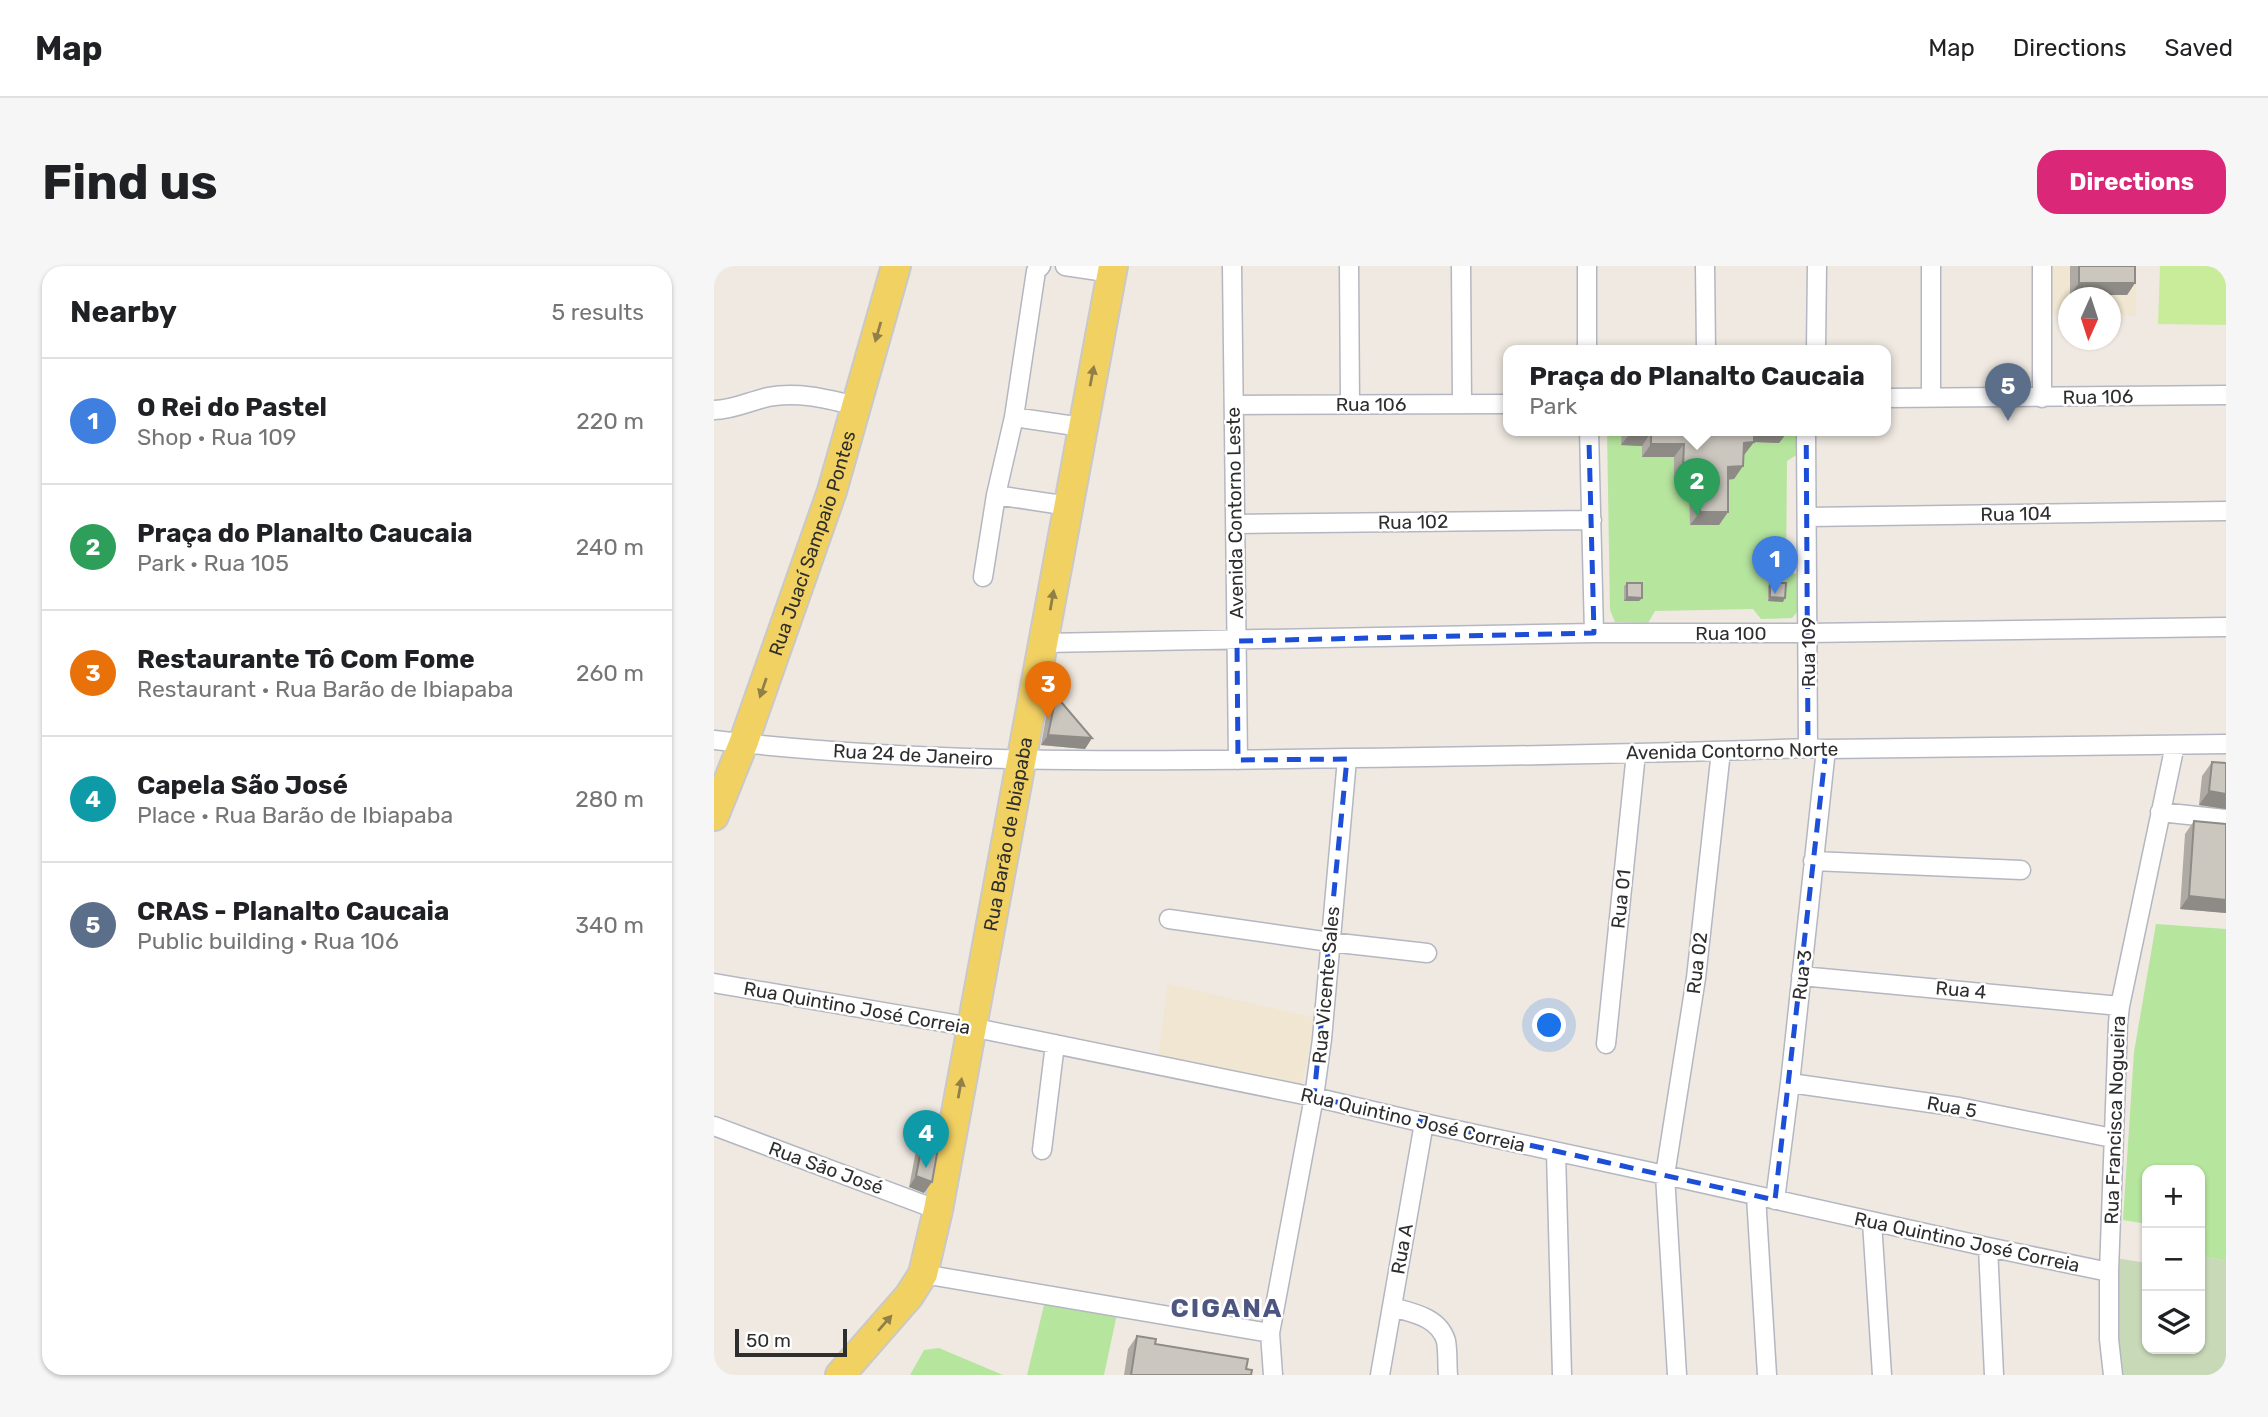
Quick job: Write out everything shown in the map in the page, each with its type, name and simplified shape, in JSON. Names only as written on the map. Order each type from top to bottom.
[{"type":"main road","name":"Rua Juací Sampaio Pontes","points":[[714,816],[743,744],[832,491],[896,266]]},
{"type":"main road","name":"Rua Barão de Ibiapaba","points":[[840,1375],[909,1296],[923,1274],[938,1210],[1023,760],[1112,270]]},
{"type":"street","points":[[983,577],[996,495],[1014,417],[1036,271],[1041,266]]},
{"type":"street","points":[[1065,266],[1112,270]]},
{"type":"street","name":"Avenida Contorno Leste","points":[[1232,266],[1238,760]]},
{"type":"street","points":[[1349,266],[1350,403]]},
{"type":"street","points":[[1461,266],[1462,404]]},
{"type":"street","points":[[1587,266],[1587,345]]},
{"type":"street","points":[[1705,266],[1706,345]]},
{"type":"street","points":[[1816,345],[1817,266]]},
{"type":"street","points":[[1931,266],[1931,398]]},
{"type":"street","points":[[2042,266],[2042,398]]},
{"type":"street","points":[[714,410],[737,407],[766,398],[797,395],[857,406]]},
{"type":"street","name":"Rua 106","points":[[1891,398],[2226,395]]},
{"type":"street","name":"Rua 106","points":[[1234,405],[1503,404]]},
{"type":"street","points":[[1014,417],[1082,427]]},
{"type":"street","points":[[1589,436],[1594,633]]},
{"type":"street","name":"Rua 109","points":[[1806,436],[1808,748]]},
{"type":"street","points":[[996,495],[1069,506]]},
{"type":"street","name":"Rua 104","points":[[1807,517],[2226,511]]},
{"type":"street","name":"Rua 102","points":[[1235,524],[1592,520]]},
{"type":"street","name":"Rua 100","points":[[1044,643],[1594,633],[2226,627]]},
{"type":"street","name":"Rua 24 de Janeiro","points":[[714,740],[802,750],[1023,760],[1238,760]]},
{"type":"street","name":"Avenida Contorno Norte","points":[[1238,760],[1808,748],[2226,744]]},
{"type":"street","name":"Rua Francisca Nogueira","points":[[2113,1375],[2109,1339],[2109,1272],[2115,1055],[2120,1006],[2175,745]]},
{"type":"street","name":"Rua 3","points":[[1775,1200],[1826,749]]},
{"type":"street","name":"Rua 02","points":[[1677,1375],[1665,1175],[1696,978],[1721,751]]},
{"type":"street","name":"Rua 01","points":[[1606,1045],[1636,753]]},
{"type":"street","name":"Rua Vicente Sales","points":[[1273,1375],[1270,1333],[1314,1097],[1326,1004],[1347,759]]},
{"type":"street","points":[[2160,812],[2226,819]]},
{"type":"street","points":[[1813,862],[2021,870]]},
{"type":"street","points":[[1169,919],[1427,953]]},
{"type":"street","name":"Rua 4","points":[[1801,976],[2120,1006]]},
{"type":"street","name":"Rua Quintino José Correia","points":[[714,984],[971,1027],[1314,1097],[1424,1124],[2109,1272]]},
{"type":"street","points":[[1042,1150],[1055,1044]]},
{"type":"street","name":"Rua 5","points":[[1790,1083],[1959,1107],[2112,1138]]},
{"type":"street","name":"Rua A","points":[[1380,1375],[1424,1124]]},
{"type":"street","name":"Rua São José","points":[[714,1126],[938,1210]]},
{"type":"street","points":[[1556,1152],[1562,1375]]},
{"type":"street","points":[[1756,1196],[1767,1375]]},
{"type":"street","points":[[1872,1222],[1882,1375]]},
{"type":"street","points":[[1987,1247],[1994,1375]]},
{"type":"street","points":[[923,1274],[1270,1333]]},
{"type":"street","points":[[1392,1307],[1434,1322],[1446,1341],[1448,1375]]},
{"type":"highlighted area","points":[[1806,399],[1808,748],[1826,749],[1775,1200],[1314,1097],[1347,759],[1238,760],[1237,641],[1594,633],[1588,403]]},
{"type":"shaded area","points":[[2051,266],[2136,266],[2136,316],[2121,315],[2121,287],[2058,287],[2058,314],[2051,314]]},
{"type":"shaded area","points":[[1168,984],[1316,1018],[1301,1089],[1158,1057]]},
{"type":"green space","points":[[2160,266],[2226,266],[2226,325],[2158,324]]},
{"type":"green space","points":[[1607,436],[1801,436],[1801,452],[1787,461],[1786,571],[1801,575],[1801,607],[1792,618],[1761,619],[1753,609],[1655,611],[1648,623],[1615,622],[1610,610]]},
{"type":"green space","points":[[2156,924],[2226,929],[2226,1261],[2205,1257],[2205,1165],[2142,1165],[2142,1223],[2123,1220],[2134,1052]]},
{"type":"green space","points":[[2205,1257],[2226,1261],[2226,1375],[2119,1375],[2114,1299],[2115,1258],[2142,1262],[2142,1354],[2205,1354]]},
{"type":"green space","points":[[1045,1301],[1117,1314],[1104,1375],[1027,1375]]},
{"type":"green space","points":[[939,1348],[1003,1375],[910,1375],[924,1350]]},
{"type":"building","points":[[2079,266],[2135,266],[2135,283],[2079,283]]},
{"type":"building","points":[[1651,436],[1754,436],[1754,442],[1744,443],[1743,466],[1728,467],[1728,512],[1700,512],[1698,466],[1683,466],[1684,444],[1651,444]]},
{"type":"building","points":[[1627,583],[1642,583],[1642,598],[1627,597]]},
{"type":"building","points":[[1770,583],[1786,583],[1785,598],[1770,597]]},
{"type":"building","points":[[1056,696],[1092,738],[1048,735]]},
{"type":"building","points":[[2212,762],[2226,763],[2226,794],[2209,791]]},
{"type":"building","points":[[2194,821],[2226,824],[2226,900],[2189,896]]},
{"type":"building","points":[[925,1129],[941,1131],[932,1182],[916,1176]]},
{"type":"building","points":[[1137,1336],[1156,1339],[1155,1344],[1248,1359],[1246,1369],[1252,1370],[1251,1375],[1131,1375]]},
{"type":"place","name":"CRAS - Planalto Caucaia","points":[[2008,421]]},
{"type":"place","name":"Praça do Planalto Caucaia","points":[[1697,516]]},
{"type":"place","name":"O Rei do Pastel","points":[[1775,594]]},
{"type":"place","name":"Restaurante Tô Com Fome","points":[[1048,719]]},
{"type":"place","name":"Capela São José","points":[[926,1168]]},
{"type":"district","name":"CIGANA","points":[[1227,1308]]}]
